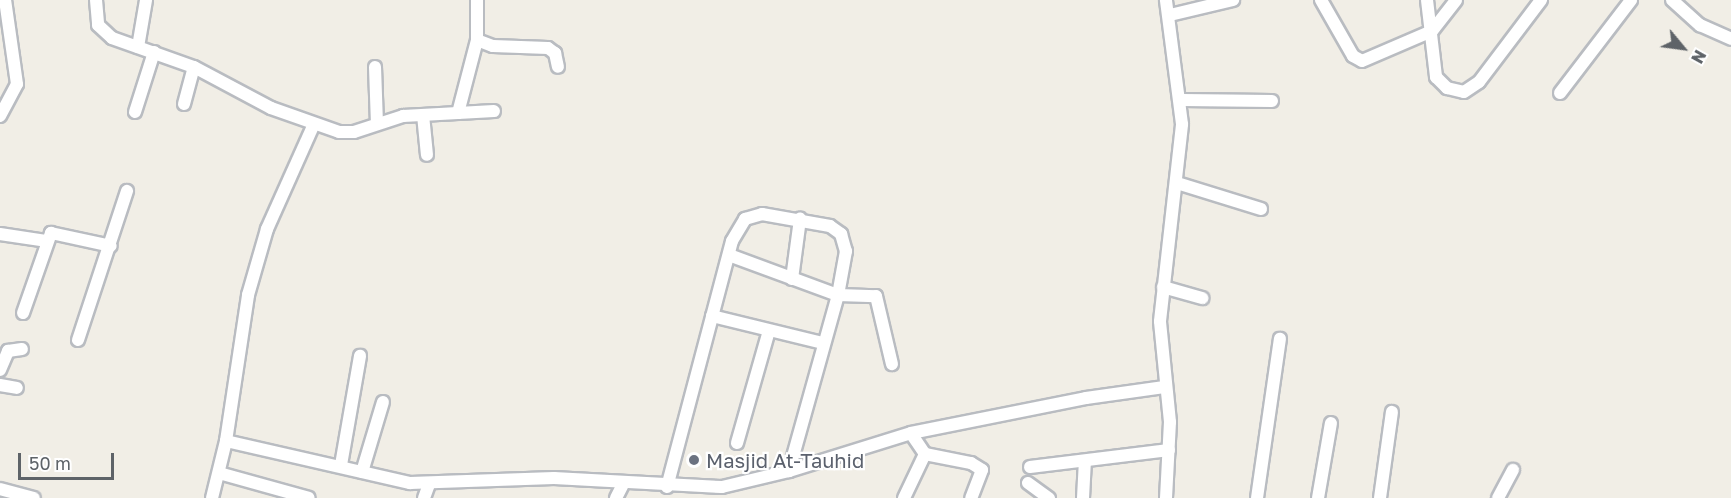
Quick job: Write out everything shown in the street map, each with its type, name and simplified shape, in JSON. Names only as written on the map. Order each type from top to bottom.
[{"type":"street","points":[[0,116],[17,84],[5,0]]},
{"type":"street","points":[[96,0],[98,25],[104,33],[194,67],[314,126],[354,132],[377,123],[423,115],[494,111]]},
{"type":"street","points":[[138,47],[146,0]]},
{"type":"street","points":[[458,113],[477,40],[477,0]]},
{"type":"street","points":[[1166,0],[1182,100],[1177,183],[1163,287],[1159,343],[1169,450],[1166,498]]},
{"type":"street","points":[[1170,15],[1233,0]]},
{"type":"street","points":[[1321,0],[1353,56],[1362,61],[1432,31],[1456,0]]},
{"type":"street","points":[[1427,0],[1436,77],[1446,88],[1464,92],[1479,82],[1541,0]]},
{"type":"street","points":[[1560,93],[1631,0]]},
{"type":"street","points":[[1672,0],[1700,25],[1731,39]]},
{"type":"street","points":[[477,40],[493,46],[548,48],[557,57],[558,67]]},
{"type":"street","points":[[135,112],[154,52]]},
{"type":"street","points":[[184,104],[194,67]]},
{"type":"street","points":[[375,68],[377,123]]},
{"type":"street","points":[[1182,100],[1272,101]]},
{"type":"street","points":[[423,115],[427,156]]},
{"type":"street","points":[[212,498],[226,441],[248,294],[267,229],[314,126]]},
{"type":"street","points":[[1177,183],[1261,209]]},
{"type":"street","points":[[78,340],[111,246],[127,191]]},
{"type":"street","points":[[667,487],[737,229],[751,215],[800,219],[830,226],[845,241],[838,295],[789,471]]},
{"type":"street","points":[[792,279],[800,219]]},
{"type":"street","points":[[23,313],[51,233],[57,232],[111,246]]},
{"type":"street","points":[[0,234],[47,241]]},
{"type":"street","points":[[729,255],[838,295],[876,296],[892,364]]},
{"type":"street","points":[[1163,287],[1202,298]]},
{"type":"street","points":[[712,316],[823,343]]},
{"type":"street","points":[[737,443],[769,330]]},
{"type":"street","points":[[1257,498],[1280,339]]},
{"type":"street","points":[[0,369],[8,351],[22,349]]},
{"type":"street","points":[[341,465],[360,356]]},
{"type":"street","points":[[0,385],[17,388]]},
{"type":"street","points":[[226,441],[341,465],[362,472],[429,484],[554,478],[667,487],[722,487],[789,471],[911,433],[1086,398],[1164,387]]},
{"type":"street","points":[[362,472],[382,402]]},
{"type":"street","points":[[1380,498],[1392,412]]},
{"type":"street","points":[[1318,498],[1331,423]]},
{"type":"street","points":[[911,433],[925,454],[977,466],[982,476],[971,498]]},
{"type":"street","points":[[1030,466],[1169,450]]},
{"type":"street","points":[[904,498],[925,454]]},
{"type":"street","points":[[1083,498],[1085,461]]},
{"type":"street","points":[[1498,498],[1513,470]]},
{"type":"street","points":[[219,472],[309,498]]},
{"type":"street","points":[[1028,483],[1049,498]]},
{"type":"street","points":[[424,498],[429,484]]},
{"type":"street","points":[[616,498],[623,484]]},
{"type":"street","points":[[0,489],[34,498]]},
{"type":"place","name":"Masjid At-Tauhid","points":[[694,460]]}]
